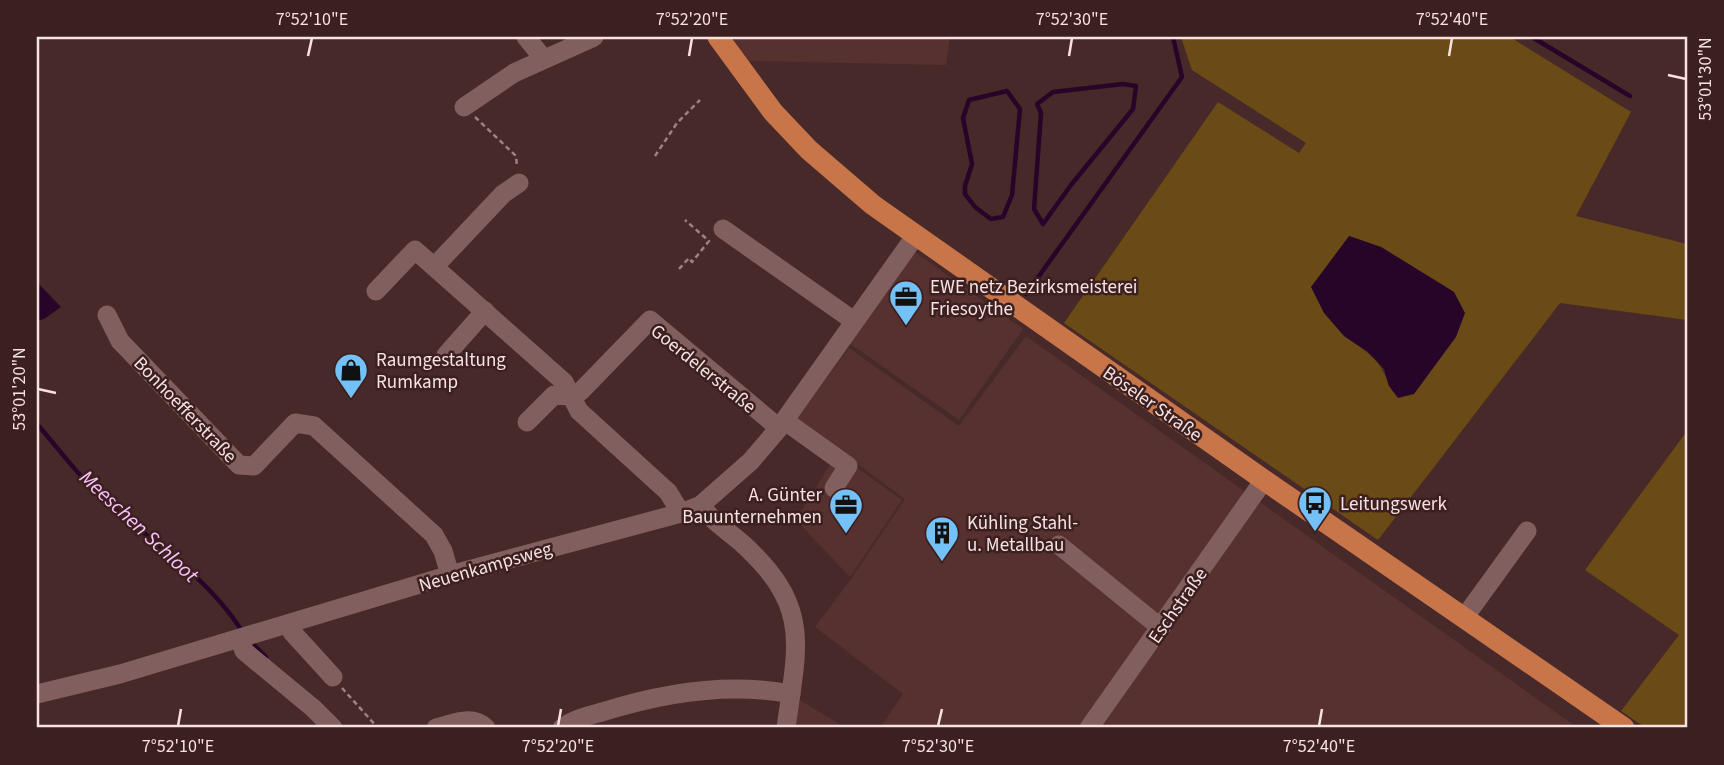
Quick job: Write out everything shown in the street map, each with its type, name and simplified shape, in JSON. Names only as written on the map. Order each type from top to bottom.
[{"type":"main road","name":"Böseler Straße","points":[[718,37],[774,113],[809,150],[873,205],[1264,480],[1625,728]]},
{"type":"street","points":[[526,37],[543,58]]},
{"type":"street","points":[[464,107],[514,73],[594,37]]},
{"type":"street","points":[[435,266],[503,194],[519,183]]},
{"type":"street","points":[[723,229],[854,321]]},
{"type":"street","name":"Neuenkampsweg","points":[[37,694],[120,674],[450,575],[701,506],[751,461],[782,425],[916,235]]},
{"type":"street","points":[[376,291],[415,250],[564,382],[579,411],[668,492],[681,513]]},
{"type":"street","points":[[446,355],[485,311]]},
{"type":"street","name":"Bonhoefferstraße","points":[[107,315],[120,341],[239,465],[254,466],[295,423],[314,426],[434,535],[443,551],[450,575]]},
{"type":"street","name":"Goerdelerstraße","points":[[571,396],[581,391],[650,320],[782,425]]},
{"type":"street","points":[[527,422],[554,395],[571,396]]},
{"type":"street","points":[[782,425],[848,466],[834,488]]},
{"type":"street","name":"Eschstraße","points":[[1088,728],[1264,480]]},
{"type":"street","points":[[701,506],[711,520],[744,544],[770,572],[784,593],[795,618],[798,640],[786,728]]},
{"type":"street","points":[[1464,618],[1527,531]]},
{"type":"street","points":[[1059,545],[1161,628]]},
{"type":"street","points":[[288,624],[292,632],[333,677]]},
{"type":"street","points":[[240,639],[244,651],[333,728]]},
{"type":"street","points":[[562,728],[570,721],[629,703],[711,689],[769,690],[791,694]]},
{"type":"street","points":[[436,728],[468,720],[479,721],[485,728]]},
{"type":"path","points":[[655,156],[677,123],[700,100]]},
{"type":"path","points":[[464,107],[516,156],[519,183]]},
{"type":"path","points":[[680,269],[689,258],[692,261],[709,241],[685,220]]},
{"type":"path","points":[[333,677],[378,728]]},
{"type":"shaded area","points":[[732,37],[950,37],[946,65],[748,61]]},
{"type":"shaded area","points":[[1181,37],[1510,37],[1631,112],[1576,216],[1687,244],[1687,320],[1560,303],[1378,540],[1064,323],[1218,102],[1299,153],[1306,143],[1192,70]],"holes":[[[1349,236],[1381,247],[1454,292],[1389,386],[1377,363],[1344,336]]]},
{"type":"shaded area","points":[[1349,236],[1381,247],[1454,292],[1465,313],[1456,337],[1414,394],[1398,398],[1389,386],[1384,369],[1368,352],[1344,336],[1324,313],[1311,287]]},
{"type":"shaded area","points":[[911,249],[1023,329],[959,420],[846,341]]},
{"type":"shaded area","points":[[37,282],[61,307],[37,321]]},
{"type":"shaded area","points":[[1026,336],[1578,728],[880,728],[903,694],[815,627],[905,499],[796,419],[849,348],[959,426]]},
{"type":"shaded area","points":[[1687,431],[1687,728],[1646,728],[1621,711],[1679,635],[1585,570]]},
{"type":"shaded area","points":[[837,453],[902,500],[850,577],[796,520]]},
{"type":"shaded area","points":[[798,699],[846,728],[794,728]]},
{"type":"waterway","points":[[1026,294],[1182,77],[1173,37]]},
{"type":"waterway","points":[[1532,37],[1630,96]]},
{"type":"waterway","points":[[1123,84],[1136,86],[1133,109],[1043,224],[1034,209],[1041,113],[1037,104],[1053,92],[1123,84]]},
{"type":"waterway","points":[[1007,91],[1020,109],[1012,195],[1003,217],[991,219],[975,207],[965,194],[972,164],[963,118],[969,100],[1007,91]]},
{"type":"waterway","name":"Meeschen Schloot","points":[[37,424],[95,491],[194,575],[240,628]]},
{"type":"waterway","name":"Meeschen Schloot","points":[[255,646],[266,657]]},
{"type":"place","name":"EWE netz Bezirksmeisterei Friesoythe","points":[[906,327]]},
{"type":"place","name":"Raumgestaltung Rumkamp","points":[[351,400]]},
{"type":"place","name":"Leitungswerk","points":[[1315,533]]},
{"type":"place","name":"A. Günter Bauunternehmen","points":[[846,535]]},
{"type":"place","name":"Kühling Stahl- u. Metallbau","points":[[942,563]]}]
